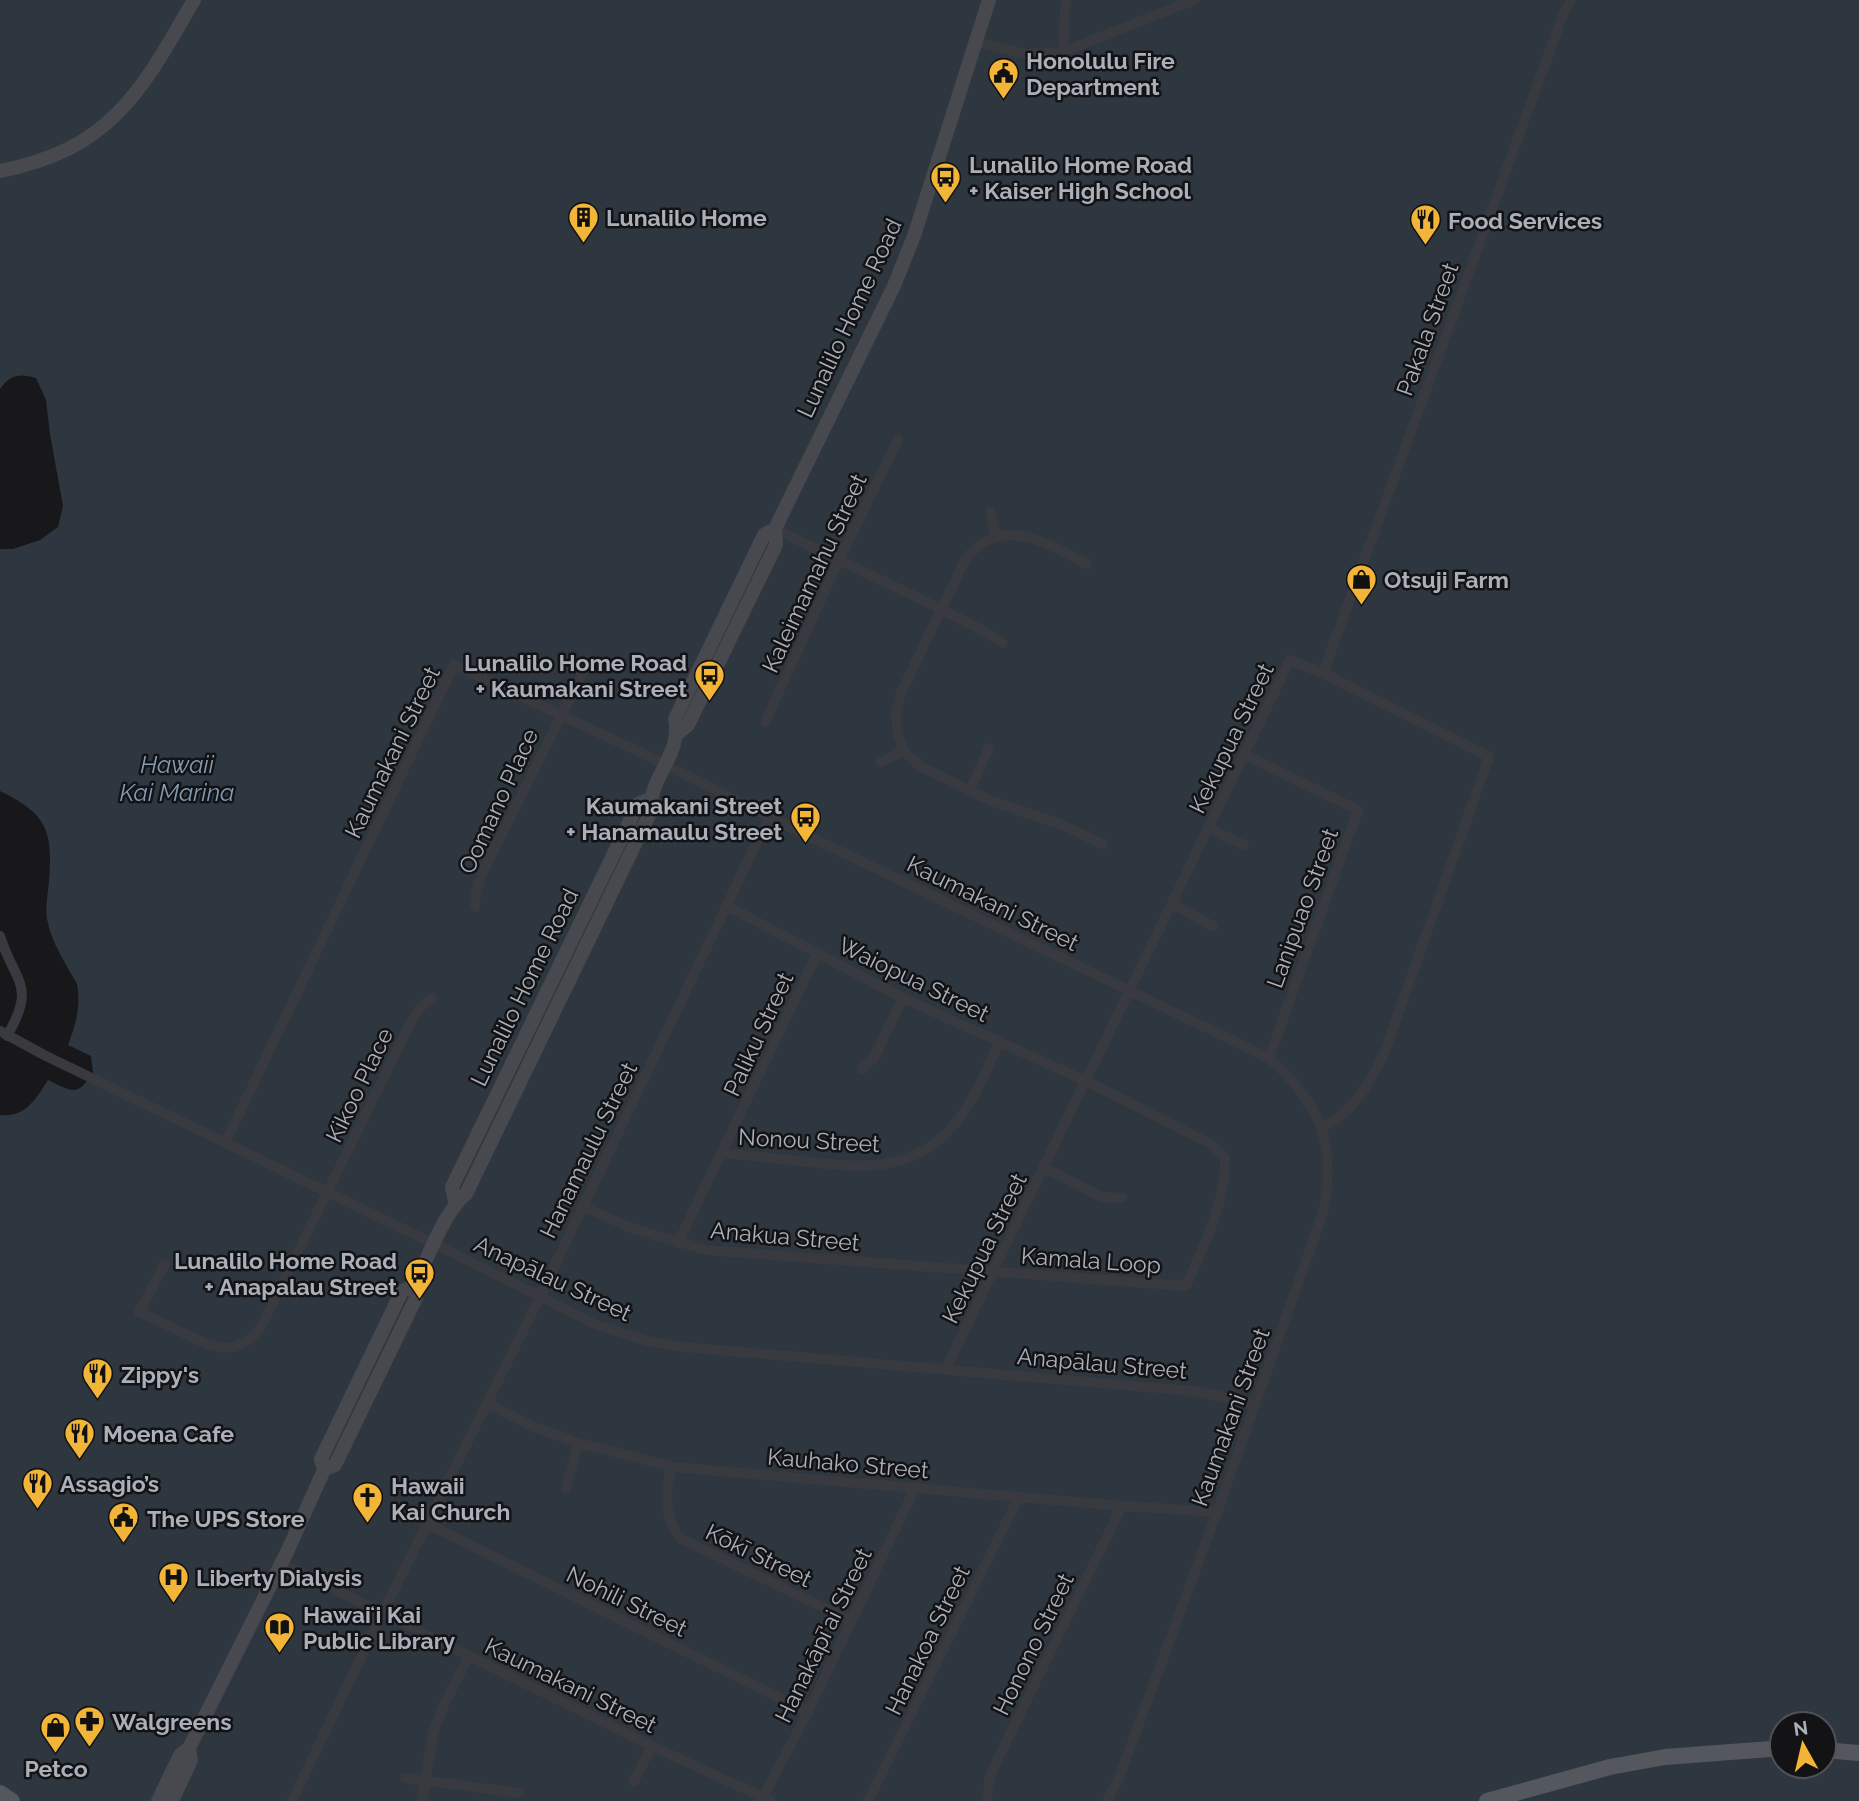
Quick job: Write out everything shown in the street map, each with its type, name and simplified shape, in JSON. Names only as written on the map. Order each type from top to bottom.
[{"type":"main road","points":[[0,171],[58,154],[87,138],[114,117],[147,80],[194,0]]},
{"type":"main road","name":"Lunalilo Home Road","points":[[158,1801],[180,1755],[189,1748],[281,1563],[324,1470],[321,1459],[402,1291],[415,1285],[435,1244],[455,1202],[452,1187],[638,804],[650,799],[667,765],[678,733],[688,725],[776,545],[775,529],[899,274],[914,236],[989,0]]},
{"type":"main road","name":"Lunalilo Home Road","points":[[172,1801],[191,1760],[189,1748]]},
{"type":"main road","points":[[1487,1801],[1610,1767],[1665,1757],[1768,1749]]},
{"type":"main road","points":[[1838,1751],[1859,1753]]},
{"type":"main road","points":[[0,1793],[12,1801]]},
{"type":"street","points":[[1062,52],[1067,0]]},
{"type":"street","points":[[976,42],[1026,54],[1062,52],[1194,0]]},
{"type":"street","name":"Pakala Street","points":[[1323,673],[1494,200],[1564,12],[1571,0]]},
{"type":"street","name":"Kaleimamahu Street","points":[[765,722],[839,559],[898,440]]},
{"type":"street","points":[[990,512],[997,537]]},
{"type":"street","points":[[775,529],[942,609],[1003,643]]},
{"type":"street","points":[[1087,564],[1029,536],[1011,534],[997,537],[977,547],[965,560],[898,703],[896,728],[904,751],[920,766],[1005,806],[1063,825],[1102,844]]},
{"type":"street","name":"Oomano Place","points":[[475,907],[480,878],[589,660]]},
{"type":"street","name":"Kekupua Street","points":[[946,1368],[1290,660],[1323,673],[1489,757],[1384,1054],[1372,1079],[1357,1100],[1337,1120],[1321,1128]]},
{"type":"street","name":"Kaumakani Street","points":[[225,1143],[454,665],[667,765],[769,817],[1269,1058],[1300,1087],[1321,1128],[1327,1157],[1323,1213],[1217,1512],[1119,1778],[1107,1801]]},
{"type":"street","points":[[970,790],[989,748]]},
{"type":"street","points":[[881,762],[904,751]]},
{"type":"street","name":"Lanipuao Street","points":[[1245,755],[1357,810],[1269,1058]]},
{"type":"street","name":"Hanamaulu Street","points":[[292,1801],[540,1295],[769,817]]},
{"type":"street","points":[[1209,828],[1244,845]]},
{"type":"street","points":[[1172,904],[1213,926]]},
{"type":"street","name":"Waiopua Street","points":[[727,906],[903,998],[1086,1081]]},
{"type":"street","points":[[0,936],[23,993],[22,1006],[3,1034]]},
{"type":"street","name":"Paliku Street","points":[[678,1242],[817,954]]},
{"type":"street","name":"Kikoo Place","points":[[165,1264],[139,1312],[211,1347],[227,1348],[242,1344],[260,1329],[411,1022],[421,1007],[432,998]]},
{"type":"street","points":[[862,1069],[874,1058],[903,998]]},
{"type":"street","name":"Anapālau Street","points":[[3,1034],[597,1325],[647,1341],[697,1348],[1193,1391],[1255,1403]]},
{"type":"street","name":"Nonou Street","points":[[723,1153],[858,1166],[887,1164],[906,1159],[932,1146],[954,1126],[970,1102],[1000,1041]]},
{"type":"street","name":"Kamala Loop","points":[[993,1273],[1186,1286],[1205,1243],[1226,1177],[1225,1158],[1211,1144],[1086,1081]]},
{"type":"street","points":[[1045,1168],[1102,1197],[1122,1198]]},
{"type":"street","name":"Anakua Street","points":[[582,1206],[631,1228],[706,1250],[993,1273]]},
{"type":"street","name":"Kauhako Street","points":[[487,1403],[532,1426],[578,1443],[671,1467],[1217,1512]]},
{"type":"street","points":[[566,1489],[578,1443]]},
{"type":"street","name":"Kōkī Street","points":[[671,1467],[666,1506],[671,1523],[680,1538],[851,1621]]},
{"type":"street","name":"Hanakāpī‘ai Street","points":[[765,1800],[915,1488]]},
{"type":"street","name":"Hanakoa Street","points":[[869,1801],[1019,1497]]},
{"type":"street","name":"Honono Street","points":[[987,1801],[990,1774],[1122,1506]]},
{"type":"street","name":"Nohili Street","points":[[428,1524],[808,1712]]},
{"type":"street","name":"Kaumakani Street","points":[[281,1563],[765,1800]]},
{"type":"street","points":[[422,1801],[430,1747],[438,1720],[469,1656]]},
{"type":"street","points":[[635,1781],[652,1746]]},
{"type":"street","points":[[405,1778],[519,1793]]},
{"type":"water","name":"Hawaii Kai Marina","points":[[0,0],[1859,0],[1859,1801],[0,1801],[0,1115],[16,1113],[29,1106],[48,1080],[74,1090],[83,1085],[93,1072],[91,1056],[68,1045],[77,1015],[78,992],[77,984],[55,944],[47,919],[50,863],[48,836],[37,816],[16,799],[0,791],[0,549],[13,549],[40,540],[58,527],[63,506],[46,400],[36,378],[15,376],[0,389]]},
{"type":"place","name":"Honolulu Fire Department","points":[[1003,100]]},
{"type":"place","name":"Lunalilo Home Road + Kaiser High School","points":[[946,204]]},
{"type":"place","name":"Lunalilo Home","points":[[583,244]]},
{"type":"place","name":"Food Services","points":[[1425,247]]},
{"type":"place","name":"Otsuji Farm","points":[[1361,606]]},
{"type":"place","name":"Lunalilo Home Road + Kaumakani Street","points":[[710,702]]},
{"type":"place","name":"Kaumakani Street + Hanamaulu Street","points":[[805,845]]},
{"type":"place","name":"Lunalilo Home Road + Anapalau Street","points":[[420,1300]]},
{"type":"place","name":"Zippy's","points":[[98,1401]]},
{"type":"place","name":"Moena Cafe","points":[[80,1460]]},
{"type":"place","name":"Assagio’s","points":[[37,1510]]},
{"type":"place","name":"Hawaii Kai Church","points":[[368,1525]]},
{"type":"place","name":"The UPS Store","points":[[124,1545]]},
{"type":"place","name":"Liberty Dialysis","points":[[173,1604]]},
{"type":"place","name":"Hawaiʻi Kai Public Library","points":[[280,1654]]},
{"type":"place","name":"Walgreens","points":[[89,1748]]},
{"type":"place","name":"Petco","points":[[56,1754]]}]
